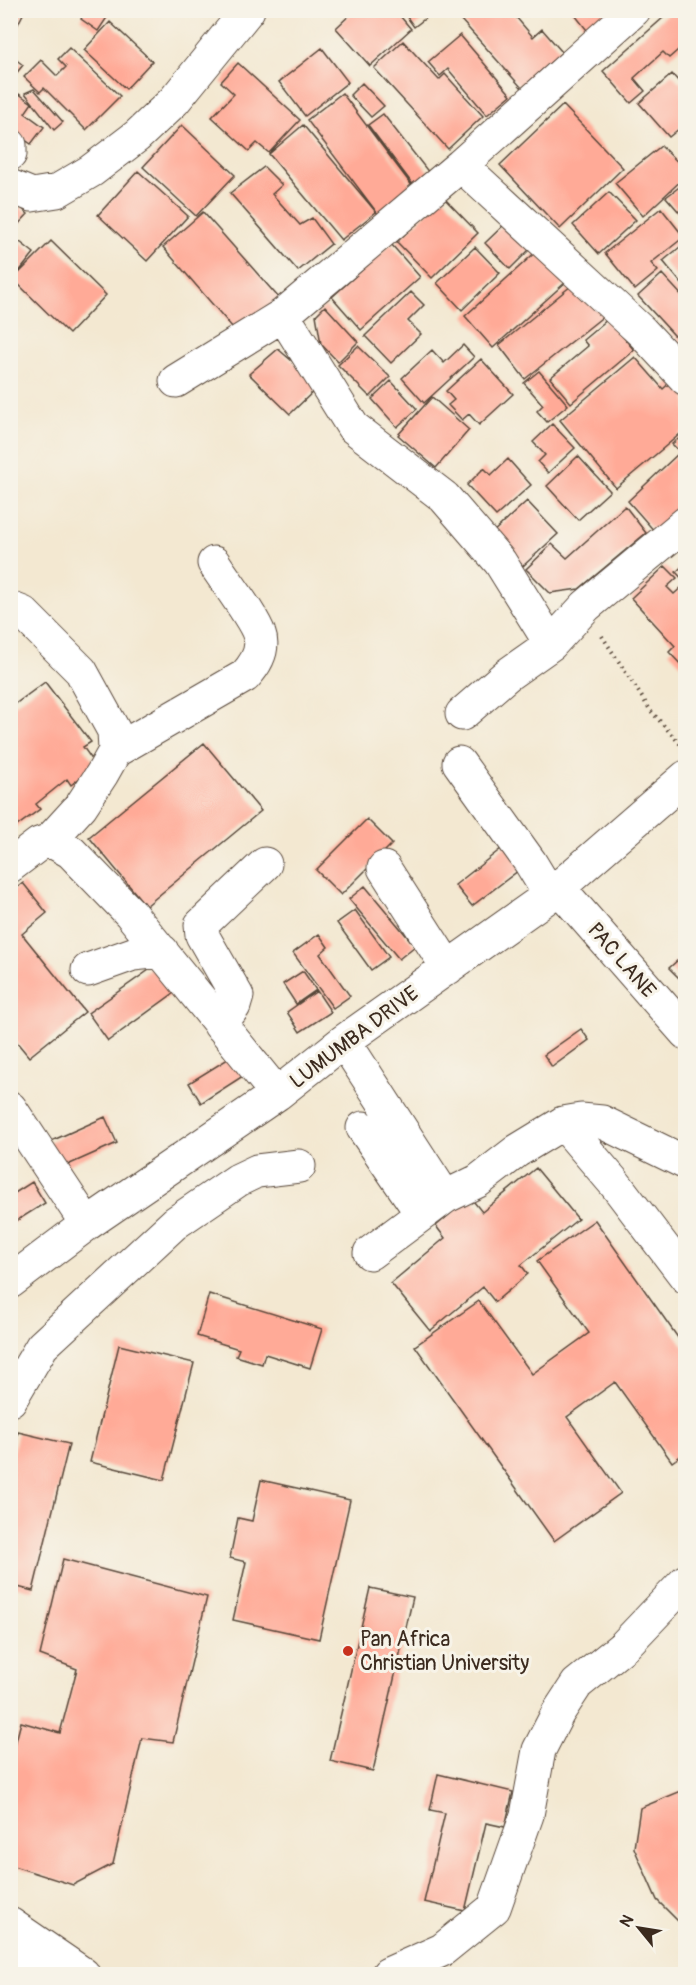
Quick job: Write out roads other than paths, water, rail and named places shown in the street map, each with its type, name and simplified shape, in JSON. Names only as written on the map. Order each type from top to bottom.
[{"type":"street","points":[[10,186],[32,195],[57,191],[91,171],[137,136],[174,101],[248,10]]},
{"type":"street","points":[[176,381],[283,315],[461,165],[634,10]]},
{"type":"street","points":[[10,145],[10,154]]},
{"type":"street","points":[[461,165],[642,332],[686,379]]},
{"type":"street","points":[[283,315],[353,427],[444,497],[500,562],[551,644]]},
{"type":"street","points":[[462,714],[507,675],[551,644],[586,606],[686,523]]},
{"type":"street","points":[[10,866],[39,844],[50,840],[81,806],[115,751],[245,676],[257,663],[260,650],[259,634],[214,563]]},
{"type":"street","points":[[10,608],[23,613],[81,671],[114,731],[115,751]]},
{"type":"street","name":"PAC LANE","points":[[459,763],[554,892],[686,1032]]},
{"type":"street","name":"LUMUMBA DRIVE","points":[[10,1282],[87,1224],[277,1094],[344,1041],[554,892],[686,777]]},
{"type":"street","points":[[50,840],[71,852],[162,951],[277,1094]]},
{"type":"street","points":[[220,1025],[234,1006],[237,996],[202,935],[201,925],[265,864]]},
{"type":"street","points":[[384,868],[448,968]]},
{"type":"street","points":[[88,970],[133,954],[162,951]]},
{"type":"street","points":[[344,1041],[433,1205]]},
{"type":"street","points":[[10,1108],[87,1224]]},
{"type":"street","points":[[370,1253],[433,1205],[478,1181],[517,1151],[563,1123],[581,1120],[602,1122],[686,1163]]},
{"type":"street","points":[[563,1123],[616,1185],[686,1277]]},
{"type":"street","points":[[363,1128],[433,1205]]},
{"type":"street","points":[[10,1400],[42,1346],[175,1223],[238,1180],[257,1171],[299,1166]]},
{"type":"street","points":[[388,1974],[442,1950],[494,1908],[527,1815],[539,1750],[558,1713],[577,1684],[624,1646],[686,1581]]},
{"type":"street","points":[[15,1928],[30,1974]]},
{"type":"street","points":[[15,1928],[83,1974]]},
{"type":"place","name":"Pan Africa Christian University","points":[[348,1651]]}]
